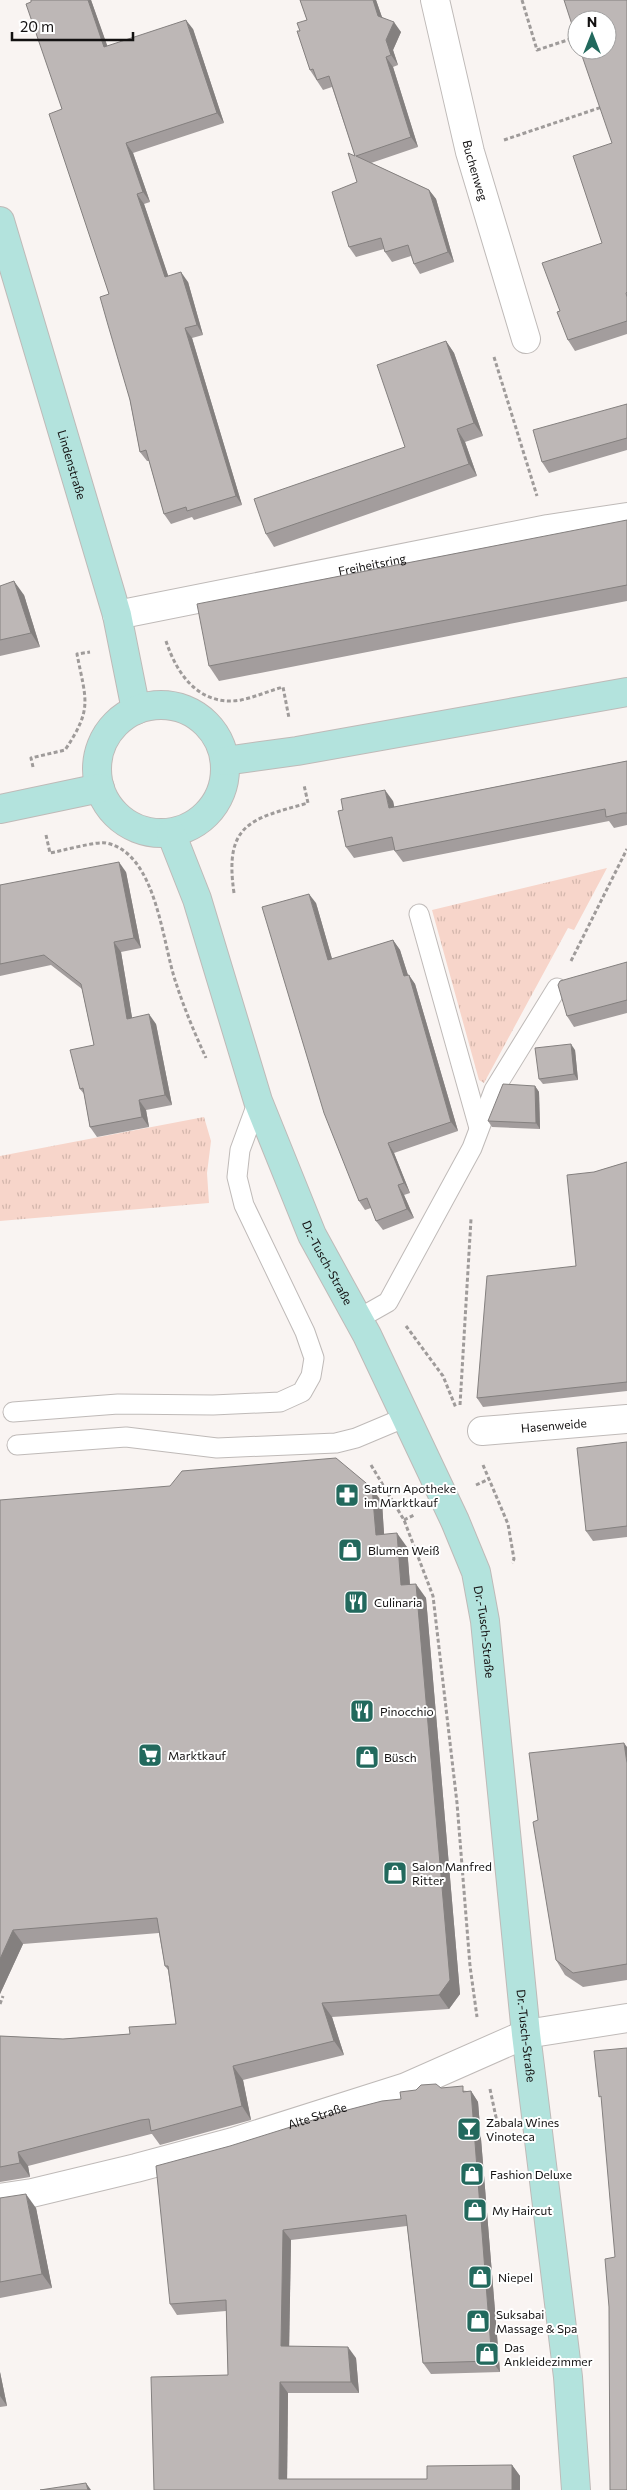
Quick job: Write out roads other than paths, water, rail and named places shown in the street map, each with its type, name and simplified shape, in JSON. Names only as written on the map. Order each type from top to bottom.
[{"type":"street","name":"Buchenweg","points":[[435,0],[470,152],[526,339]]},
{"type":"street","name":"Lindenstraße","points":[[0,221],[118,614],[136,710]]},
{"type":"street","name":"Freiheitsring","points":[[118,614],[548,529],[627,516]]},
{"type":"street","points":[[225,761],[306,750],[627,692]]},
{"type":"street","points":[[155,705],[174,707],[193,714],[208,726],[220,742],[225,761],[225,780],[218,799],[206,815],[190,826],[172,833],[148,832],[127,824],[110,808],[100,788],[97,770],[99,751],[107,734],[120,720],[136,710],[155,705]]},
{"type":"street","points":[[0,810],[100,788]]},
{"type":"street","name":"Dr.-Tusch-Straße","points":[[172,833],[197,899],[258,1101],[312,1235],[358,1318],[455,1521],[476,1572],[486,1621],[526,2034],[568,2377],[576,2490]]},
{"type":"street","name":"Hasenweide","points":[[482,1431],[627,1419]]},
{"type":"street","name":"Alte Straße","points":[[0,2198],[32,2193],[233,2142],[406,2087],[526,2034],[627,2018]]},
{"type":"lane","points":[[419,914],[479,1128]]},
{"type":"lane","points":[[358,1318],[388,1302],[472,1148],[494,1090],[557,988]]},
{"type":"lane","points":[[13,1412],[118,1404],[213,1405],[280,1402],[302,1392],[311,1376],[314,1358],[305,1332],[244,1205],[237,1176],[240,1150],[258,1101]]},
{"type":"lane","points":[[17,1445],[126,1437],[217,1448],[336,1443],[356,1438],[406,1417]]},
{"type":"place","name":"Saturn Apotheke im Marktkauf","points":[[347,1495]]},
{"type":"place","name":"Blumen Weiß","points":[[350,1550]]},
{"type":"place","name":"Culinaria","points":[[356,1602]]},
{"type":"place","name":"Pinocchio","points":[[362,1711]]},
{"type":"place","name":"Marktkauf","points":[[150,1755]]},
{"type":"place","name":"Büsch","points":[[367,1757]]},
{"type":"place","name":"Salon Manfred Ritter","points":[[395,1873]]},
{"type":"place","name":"Zabala Wines Vinoteca","points":[[469,2129]]},
{"type":"place","name":"Fashion Deluxe","points":[[472,2174]]},
{"type":"place","name":"My Haircut","points":[[475,2210]]},
{"type":"place","name":"Niepel","points":[[480,2277]]},
{"type":"place","name":"Suksabai Massage & Spa","points":[[478,2321]]},
{"type":"place","name":"Das Ankleidezimmer","points":[[487,2354]]}]
